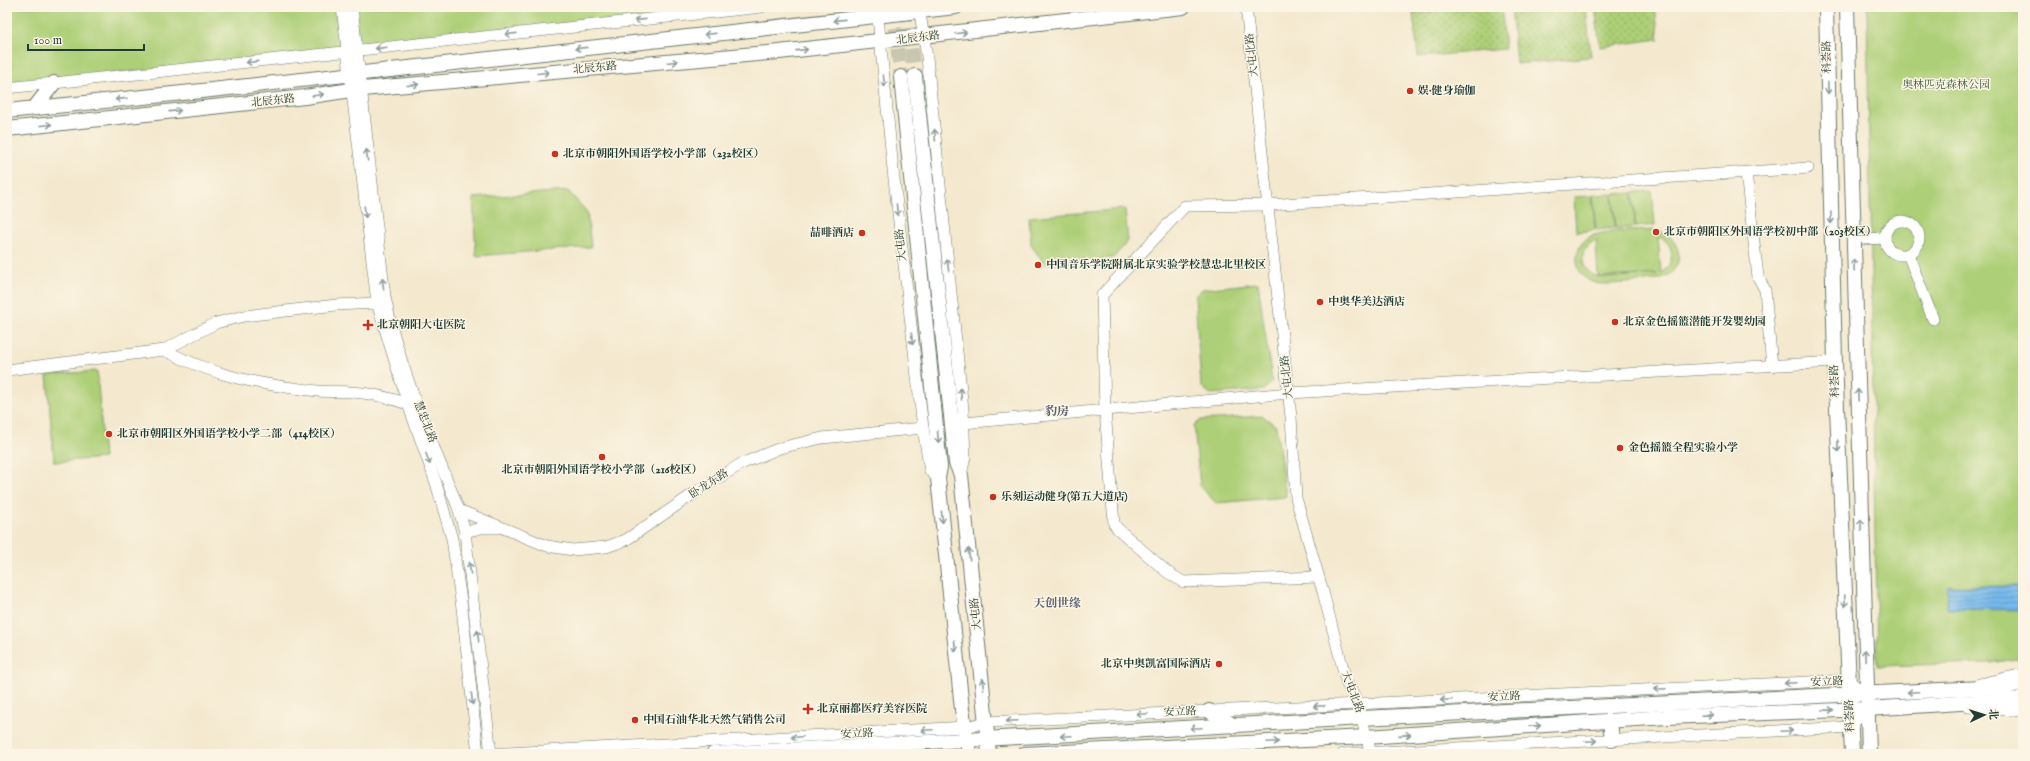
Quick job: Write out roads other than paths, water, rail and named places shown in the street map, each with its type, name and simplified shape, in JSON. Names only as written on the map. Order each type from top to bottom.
[{"type":"main road","name":"北辰东路","points":[[7,111],[355,74],[877,11],[956,7]]},
{"type":"main road","name":"北辰东路","points":[[7,129],[305,97],[356,90],[880,42],[1183,7]]},
{"type":"main road","name":"科荟路","points":[[1826,7],[1835,362],[1852,754]]},
{"type":"main road","name":"科荟路","points":[[1847,7],[1866,709],[1869,754]]},
{"type":"main road","name":"大屯路","points":[[967,741],[962,709],[938,478],[940,460],[908,76],[956,463],[961,475],[989,754]]},
{"type":"main road","points":[[35,107],[54,83]]},
{"type":"main road","name":"安立路","points":[[713,754],[988,740],[1362,718],[1540,711],[1848,687],[1866,694],[1952,690],[2023,684]]},
{"type":"main road","points":[[1024,754],[1199,750],[1366,737],[1667,717],[1849,710],[2023,699]]},
{"type":"main road","points":[[1209,711],[1235,726]]},
{"type":"main road","points":[[1610,721],[1612,740]]},
{"type":"street","points":[[342,7],[355,74],[356,90]]},
{"type":"street","points":[[351,51],[352,7]]},
{"type":"street","points":[[7,88],[762,7]]},
{"type":"street","name":"大屯北路","points":[[1246,7],[1288,394],[1296,498],[1319,577],[1346,684],[1358,704],[1370,753]]},
{"type":"street","name":"大屯路","points":[[919,9],[927,57],[964,423],[965,457],[961,475]]},
{"type":"street","name":"大屯路","points":[[877,11],[923,428],[930,471],[938,478]]},
{"type":"street","name":"慧忠北路","points":[[356,90],[377,303],[408,404],[436,483],[452,539],[462,608],[478,754]]},
{"type":"street","name":"慧忠北路","points":[[356,90],[386,305],[409,381],[459,510],[465,532],[491,754]]},
{"type":"street","points":[[1319,577],[1183,582],[1167,572],[1114,524],[1105,410],[1102,295],[1185,206],[1268,205],[1808,168]]},
{"type":"street","points":[[1746,172],[1758,277],[1765,290],[1772,366]]},
{"type":"street","points":[[1901,222],[1911,224],[1915,228],[1919,239],[1915,249],[1908,254],[1900,255],[1890,250],[1885,238],[1887,230],[1895,223],[1901,222]]},
{"type":"street","points":[[1865,239],[1885,238]]},
{"type":"street","points":[[1908,254],[1933,319]]},
{"type":"street","points":[[7,370],[164,350],[216,324],[244,316],[336,305],[377,303]]},
{"type":"street","points":[[164,350],[187,362],[247,381],[321,391],[362,393],[408,404]]},
{"type":"street","points":[[964,423],[1288,394],[1835,362]]},
{"type":"street","name":"卧龙东路","points":[[459,510],[536,543],[559,549],[589,549],[610,546],[626,540],[699,490],[741,464],[780,448],[822,438],[923,428]]},
{"type":"street","name":"卧龙东路","points":[[465,532],[490,527],[507,531]]},
{"type":"street","name":"安立路","points":[[1952,690],[2023,674]]},
{"type":"street","name":"安立路","points":[[491,754],[967,741],[986,722],[1358,704],[1848,687]]},
{"type":"street","points":[[1938,704],[2023,711]]},
{"type":"street","points":[[1343,754],[1850,727],[1866,709]]},
{"type":"water","points":[[1948,586],[2023,586],[2023,610],[1947,609]]},
{"type":"tunnel","points":[[892,7],[901,77]]},
{"type":"tunnel","points":[[906,7],[915,76]]},
{"type":"place","name":"娱·健身瑜伽","points":[[1410,91]]},
{"type":"place","name":"北京市朝阳外国语学校小学部（232校区）","points":[[555,154]]},
{"type":"place","name":"北京市朝阳区外国语学校初中部（203校区）","points":[[1656,232]]},
{"type":"place","name":"喆啡酒店","points":[[862,233]]},
{"type":"place","name":"中国音乐学院附属北京实验学校慧忠北里校区","points":[[1038,265]]},
{"type":"place","name":"中奥华美达酒店","points":[[1320,302]]},
{"type":"place","name":"北京金色摇篮潜能开发婴幼园","points":[[1615,322]]},
{"type":"place","name":"北京朝阳大屯医院","points":[[368,325]]},
{"type":"place","name":"北京市朝阳区外国语学校小学二部（414校区）","points":[[109,434]]},
{"type":"place","name":"金色摇篮全程实验小学","points":[[1620,448]]},
{"type":"place","name":"北京市朝阳外国语学校小学部（216校区）","points":[[602,457]]},
{"type":"place","name":"乐刻运动健身(第五大道店)","points":[[993,497]]},
{"type":"place","name":"北京中奥凯富国际酒店","points":[[1219,664]]},
{"type":"place","name":"北京丽都医疗美容医院","points":[[808,709]]},
{"type":"place","name":"中国石油华北天然气销售公司","points":[[635,720]]},
{"type":"district","name":"豹房","points":[[1057,411]]},
{"type":"district","name":"天创世缘","points":[[1057,603]]},
{"type":"park label","name":"奥林匹克森林公园","points":[[1946,85]]}]
